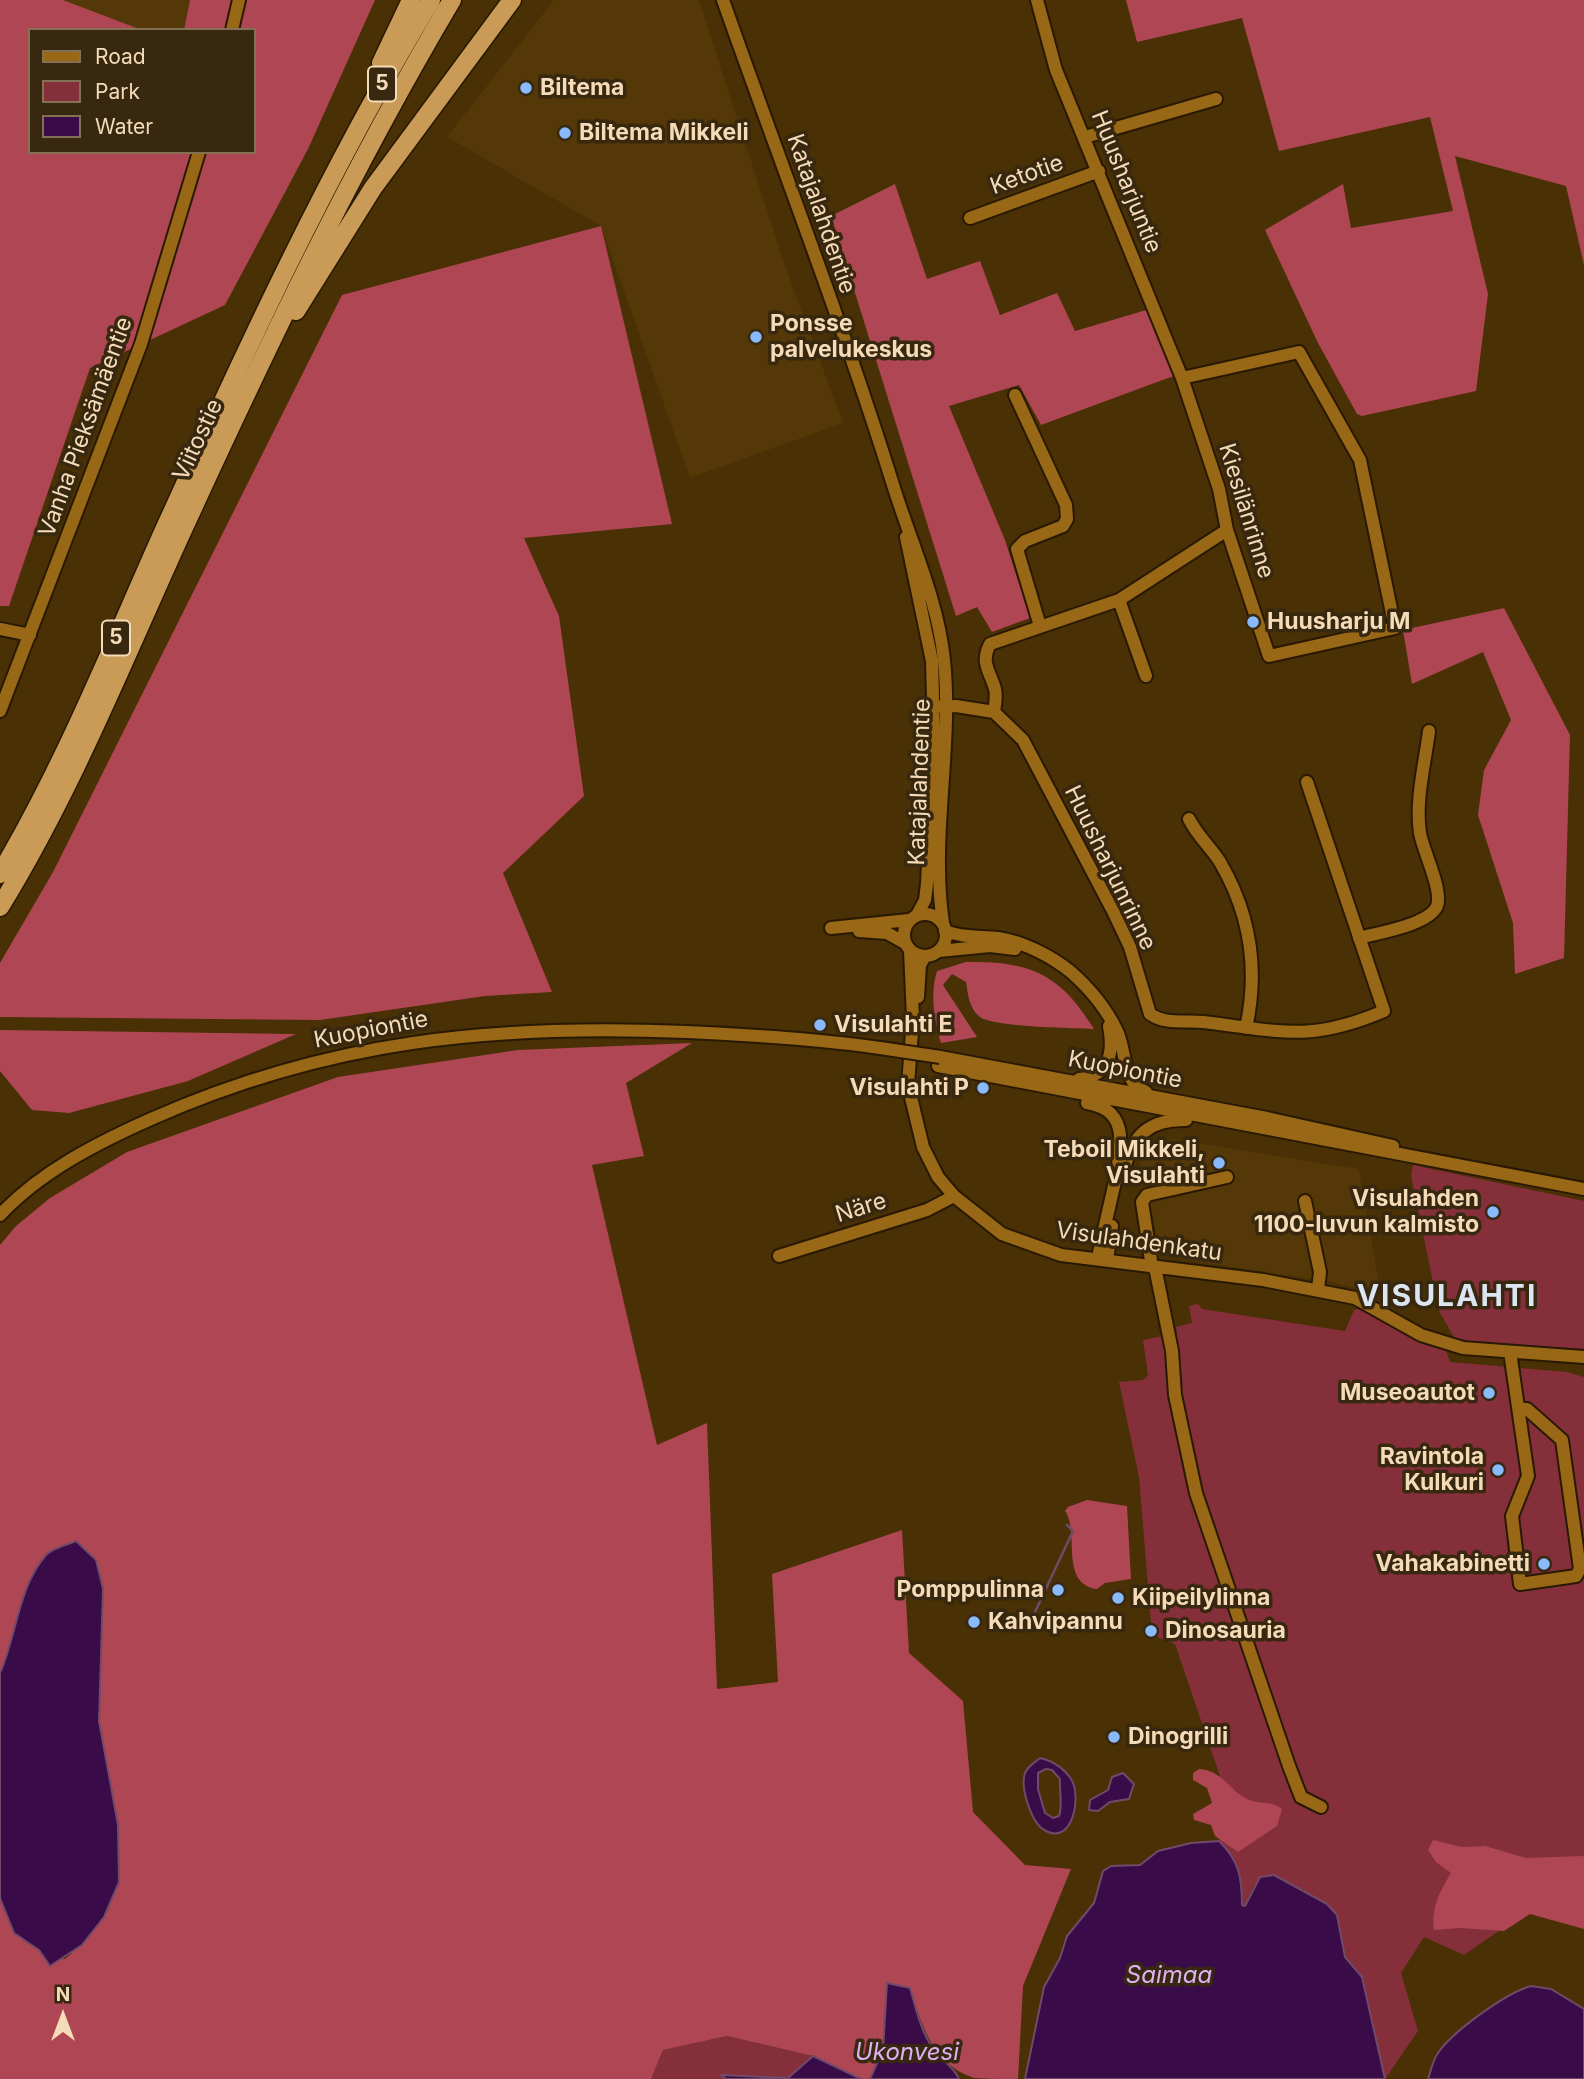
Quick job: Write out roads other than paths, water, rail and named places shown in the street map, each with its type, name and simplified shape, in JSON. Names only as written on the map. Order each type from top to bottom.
[{"type":"highway","points":[[336,168],[411,0]]},
{"type":"highway","name":"Viitostie","points":[[0,874],[80,720],[208,433],[336,168],[430,0]]},
{"type":"highway","name":"Viitostie","points":[[0,907],[70,782],[240,408],[339,203],[452,0]]},
{"type":"highway","points":[[240,408],[373,188],[512,0]]},
{"type":"street","points":[[232,28],[239,0]]},
{"type":"street","name":"Katajalahdentie","points":[[723,0],[905,522],[920,556],[944,659],[927,884],[925,900],[913,918]]},
{"type":"street","name":"Huusharjuntie","points":[[1037,0],[1051,54],[1182,379]]},
{"type":"street","points":[[1085,137],[1216,99]]},
{"type":"street","name":"Vanha Pieksämäentie","points":[[0,711],[141,344],[199,154]]},
{"type":"street","name":"Ketotie","points":[[970,218],[1099,170]]},
{"type":"street","name":"Kiesilänrinne","points":[[1299,352],[1360,460],[1395,628],[1269,656],[1227,530],[1219,489],[1182,379],[1299,352]]},
{"type":"street","points":[[1015,395],[1066,505],[1067,519],[1063,526],[1025,541],[1017,549],[1040,626]]},
{"type":"street","points":[[940,706],[994,712],[996,691],[985,666],[984,655],[990,644],[1119,600],[1227,530]]},
{"type":"street","points":[[1119,600],[1146,677]]},
{"type":"street","points":[[0,629],[30,635]]},
{"type":"street","name":"Katajalahdentie","points":[[940,706],[937,884],[944,927]]},
{"type":"street","name":"Huusharjunrinne","points":[[994,712],[1023,740],[1114,911],[1130,947],[1150,1014],[1162,1021],[1246,1028],[1277,1034],[1314,1033],[1350,1026],[1384,1011],[1307,782]]},
{"type":"street","points":[[1359,938],[1427,919],[1437,906],[1438,894],[1420,835],[1418,818],[1429,730]]},
{"type":"street","points":[[1189,819],[1198,838],[1219,860],[1236,894],[1252,951],[1254,974],[1246,1028]]},
{"type":"street","points":[[1047,957],[990,946],[939,951],[925,956],[887,933],[831,928],[927,914],[957,935],[1018,942],[1047,957],[1079,979],[1116,1029],[1128,1073],[1135,1085],[1144,1092],[1180,1102]]},
{"type":"street","points":[[907,947],[903,935],[913,918]]},
{"type":"street","points":[[939,951],[944,927]]},
{"type":"street","name":"Visulahdenkatu","points":[[907,947],[914,1018],[908,1085],[912,1112],[923,1147],[938,1177],[975,1216],[1024,1244],[1062,1255],[1318,1289],[1355,1298],[1438,1341],[1477,1350],[1584,1357]]},
{"type":"street","name":"Visulahdenkatu","points":[[914,1018],[918,1007],[920,965],[925,956]]},
{"type":"street","points":[[1016,1076],[1078,1079],[1096,1076],[1110,1056],[1108,1018]]},
{"type":"street","name":"Kuopiontie","points":[[0,1215],[58,1167],[128,1129],[201,1097],[291,1067],[388,1044],[534,1030],[630,1030],[789,1038],[939,1061],[1255,1127],[1584,1189]]},
{"type":"street","points":[[1016,1076],[1058,1096],[1100,1106],[1116,1121],[1121,1136],[1102,1259]]},
{"type":"street","name":"Kuopiontie","points":[[1016,1076],[1180,1102],[1366,1139],[1451,1162]]},
{"type":"street","points":[[1102,1259],[1127,1156],[1140,1134],[1152,1125],[1170,1120],[1255,1127]]},
{"type":"street","points":[[1227,1177],[1147,1195],[1143,1202],[1172,1351],[1175,1395],[1196,1493],[1297,1787],[1306,1801],[1321,1807]]},
{"type":"street","name":"Näre","points":[[779,1256],[927,1210],[954,1196]]},
{"type":"street","points":[[1306,1201],[1320,1272],[1318,1289]]},
{"type":"street","points":[[1510,1352],[1528,1476],[1512,1516],[1520,1584],[1576,1576],[1580,1569],[1562,1440],[1527,1409],[1519,1409]]},
{"type":"water","points":[[76,1541],[96,1560],[103,1589],[99,1721],[118,1825],[119,1882],[104,1917],[82,1945],[50,1966],[39,1950],[14,1933],[0,1898],[0,1673],[24,1596],[37,1568],[46,1555]]},
{"type":"water","points":[[1040,1758],[1061,1768],[1074,1787],[1076,1796],[1073,1817],[1063,1831],[1055,1833],[1041,1827],[1031,1813],[1025,1796],[1025,1773],[1029,1766]],"holes":[[[1046,1769],[1052,1770],[1060,1779],[1061,1803],[1059,1816],[1053,1818],[1045,1813],[1038,1789],[1038,1773]]]},
{"type":"water","points":[[1123,1773],[1134,1784],[1129,1799],[1110,1802],[1098,1811],[1089,1810],[1090,1800],[1108,1790],[1112,1777]]},
{"type":"water","name":"Saimaa","points":[[1219,1841],[1231,1855],[1238,1870],[1242,1905],[1245,1906],[1260,1877],[1274,1875],[1327,1904],[1337,1915],[1345,1957],[1362,1977],[1385,2079],[1025,2079],[1044,1987],[1060,1958],[1067,1936],[1094,1903],[1103,1871],[1111,1866],[1140,1865],[1158,1851],[1191,1843]]},
{"type":"water","name":"Ukonvesi","points":[[887,1983],[910,1988],[929,2043],[959,2079],[870,2079],[883,2050]]},
{"type":"water","points":[[1531,1986],[1551,1989],[1584,2009],[1584,2079],[1428,2079],[1436,2056],[1455,2034],[1495,2004]]},
{"type":"water","name":"Ukonvesi","points":[[813,2056],[861,2079],[726,2079],[721,2075],[788,2078]]},
{"type":"waterway","points":[[1027,1629],[1073,1531],[1067,1525]]},
{"type":"place","name":"Biltema","points":[[526,88]]},
{"type":"place","name":"Biltema Mikkeli","points":[[565,133]]},
{"type":"place","name":"Ponsse palvelukeskus","points":[[756,337]]},
{"type":"place","name":"Huusharju M","points":[[1253,622]]},
{"type":"place","name":"Visulahti E","points":[[820,1025]]},
{"type":"place","name":"Visulahti P","points":[[983,1088]]},
{"type":"place","name":"Teboil Mikkeli, Visulahti","points":[[1219,1163]]},
{"type":"place","name":"Visulahden 1100-luvun kalmisto","points":[[1493,1212]]},
{"type":"place","name":"Museoautot","points":[[1489,1393]]},
{"type":"place","name":"Ravintola Kulkuri","points":[[1498,1470]]},
{"type":"place","name":"Vahakabinetti","points":[[1544,1564]]},
{"type":"place","name":"Pomppulinna","points":[[1058,1590]]},
{"type":"place","name":"Kiipeilylinna","points":[[1118,1598]]},
{"type":"place","name":"Kahvipannu","points":[[974,1622]]},
{"type":"place","name":"Dinosauria","points":[[1151,1631]]},
{"type":"place","name":"Dinogrilli","points":[[1114,1737]]},
{"type":"district","name":"VISULAHTI","points":[[1447,1297]]}]
